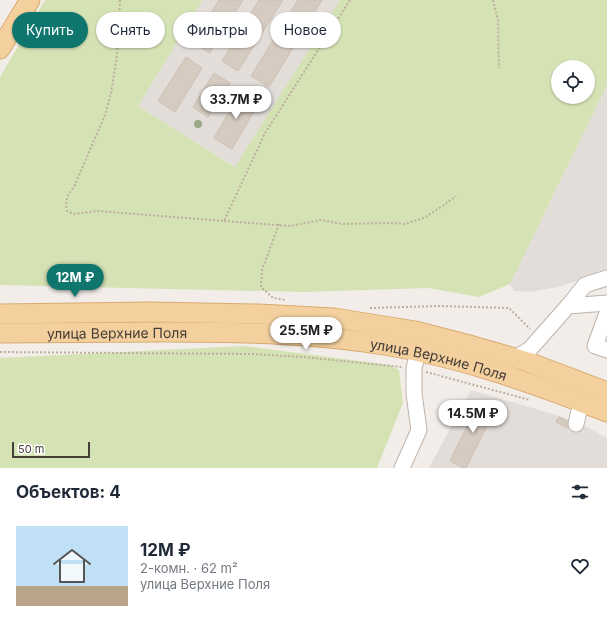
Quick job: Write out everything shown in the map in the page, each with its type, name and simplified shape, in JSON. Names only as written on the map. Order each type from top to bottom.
[{"type":"main road","points":[[0,49],[30,0]]},
{"type":"main road","name":"улица Верхние Поля","points":[[0,314],[150,312],[258,314],[334,318],[415,331],[473,346],[515,358],[607,392]]},
{"type":"main road","name":"улица Верхние Поля","points":[[0,333],[267,333],[308,335],[350,340],[416,360],[495,372],[607,412]]},
{"type":"lane","points":[[515,358],[530,349],[585,285],[607,278]]},
{"type":"lane","points":[[568,306],[607,303]]},
{"type":"lane","points":[[607,313],[595,346],[607,350]]},
{"type":"lane","points":[[402,468],[419,430],[414,394],[416,360]]},
{"type":"lane","points":[[576,424],[581,402]]},
{"type":"path","points":[[120,0],[118,56],[111,93],[105,115],[97,135],[74,187],[68,194],[65,203],[67,211],[74,214],[98,211],[290,226],[320,220],[342,224],[404,224],[424,218],[456,196]]},
{"type":"path","points":[[224,221],[265,133],[350,0]]},
{"type":"path","points":[[493,0],[498,20],[499,68]]},
{"type":"path","points":[[279,224],[262,270],[261,288],[273,298],[287,300]]},
{"type":"path","points":[[369,308],[440,306],[509,308],[529,327],[538,340]]},
{"type":"path","points":[[0,352],[252,354],[416,360],[533,401]]},
{"type":"shaded area","points":[[203,0],[340,0],[333,12],[270,12],[270,48],[310,48],[236,167],[138,106],[174,48],[262,48],[262,12],[196,12]]},
{"type":"shaded area","points":[[607,85],[607,271],[558,287],[530,292],[514,291],[510,284]]},
{"type":"shaded area","points":[[471,390],[563,417],[576,424],[583,425],[607,438],[607,468],[429,468]]},
{"type":"green space","points":[[45,0],[203,0],[196,12],[173,12],[174,48],[138,106],[235,167],[310,48],[341,48],[341,12],[332,12],[340,0],[607,0],[607,85],[510,284],[479,297],[428,288],[303,292],[0,285],[0,77],[17,48],[88,48],[88,12],[38,12]]},
{"type":"green space","points":[[244,346],[390,365],[399,370],[403,403],[377,468],[0,468],[0,358]]},
{"type":"building","points":[[219,0],[243,0],[236,12],[212,12]]},
{"type":"building","points":[[259,0],[283,0],[275,12],[270,12],[270,21],[262,33],[262,12],[252,12]]},
{"type":"building","points":[[298,0],[322,0],[315,12],[291,12]]},
{"type":"building","points":[[270,45],[270,48],[293,48],[269,87],[251,76]]},
{"type":"building","points":[[202,48],[213,48],[210,53]]},
{"type":"building","points":[[230,48],[253,48],[238,71],[222,61]]},
{"type":"building","points":[[186,57],[202,68],[175,112],[158,101]]},
{"type":"building","points":[[214,73],[230,83],[208,117],[193,107]]},
{"type":"building","points":[[241,92],[259,103],[232,149],[214,138]]},
{"type":"building","points":[[480,400],[496,408],[466,468],[463,468],[450,461]]},
{"type":"building","points":[[559,417],[571,423],[568,428],[556,422]]}]
